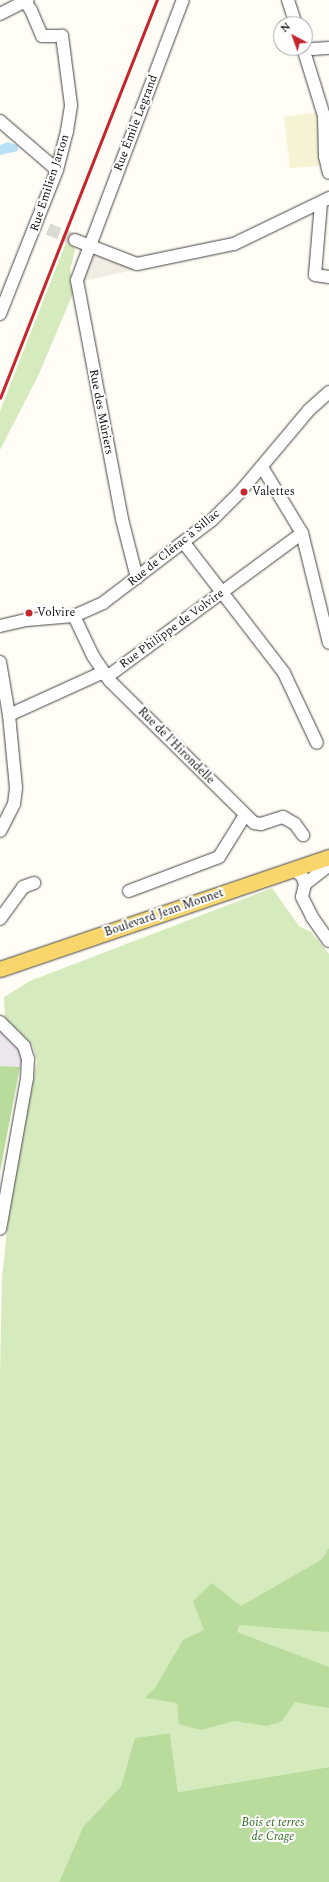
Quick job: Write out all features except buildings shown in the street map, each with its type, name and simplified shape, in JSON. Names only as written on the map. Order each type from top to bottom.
[{"type":"main road","points":[[0,959],[329,847]]},
{"type":"main road","name":"Boulevard Jean Monnet","points":[[0,969],[329,857]]},
{"type":"street","name":"Rue Émile Legrand","points":[[88,246],[183,0]]},
{"type":"street","points":[[288,0],[293,16]]},
{"type":"street","points":[[0,14],[27,2]]},
{"type":"street","name":"Rue Emilien Jarton","points":[[0,314],[43,226],[67,131],[71,105],[69,75],[62,36],[42,36],[27,2]]},
{"type":"street","points":[[313,48],[329,48]]},
{"type":"street","points":[[310,56],[324,116],[325,156],[329,173]]},
{"type":"street","points":[[0,121],[57,170]]},
{"type":"street","points":[[75,240],[136,264],[234,244],[325,200]]},
{"type":"street","points":[[325,200],[315,275],[329,277]]},
{"type":"street","name":"Rue des Mûriers","points":[[88,246],[79,268],[77,294],[122,519],[137,578]]},
{"type":"street","name":"Rue de Clérac à Sillac","points":[[0,626],[26,620],[74,616],[93,610],[184,542],[218,514],[262,467],[309,410],[329,392]]},
{"type":"street","points":[[262,467],[302,532],[329,643]]},
{"type":"street","name":"Rue Philippe de Volvire","points":[[9,715],[99,674],[111,674],[302,532]]},
{"type":"street","points":[[184,542],[284,673],[317,743]]},
{"type":"street","name":"Rue de l'Hirondelle","points":[[74,616],[78,630],[105,674],[245,815],[254,823],[261,824],[283,818],[295,824],[303,835]]},
{"type":"street","points":[[0,662],[9,715],[16,788],[14,804],[0,831]]},
{"type":"street","points":[[129,891],[219,857],[245,815]]},
{"type":"street","points":[[304,884],[329,865]]},
{"type":"street","points":[[293,869],[302,876],[304,884],[302,897],[312,917],[329,941]]},
{"type":"street","points":[[0,919],[23,887],[34,883]]},
{"type":"street","points":[[0,1022],[24,1046],[28,1059],[27,1078],[0,1229]]},
{"type":"shaded area","points":[[320,112],[321,166],[290,168],[284,117]]},
{"type":"shaded area","points":[[96,253],[138,269],[79,282],[86,257]]},
{"type":"shaded area","points":[[0,1016],[32,1044],[20,1067],[0,1066]]},
{"type":"green space","points":[[67,240],[72,242],[75,250],[70,270],[75,289],[38,376],[0,450],[0,411]]},
{"type":"green space","points":[[272,888],[299,926],[311,932],[329,954],[329,1767],[178,1792],[170,1733],[136,1738],[121,1786],[83,1827],[59,1882],[0,1882],[0,1377],[2,1277],[11,1193],[37,1062],[32,1044],[5,1018],[4,997],[30,981]]},
{"type":"green space","points":[[0,1066],[20,1067],[0,1172]]},
{"type":"green space","points":[[329,1548],[329,1632],[239,1625],[237,1632],[329,1667],[329,1708],[295,1702],[282,1721],[267,1726],[234,1721],[201,1730],[179,1724],[177,1703],[145,1698],[155,1688],[183,1640],[204,1630],[193,1601],[212,1583],[241,1606],[321,1560]]},
{"type":"green space","name":"Bois et terres de Crage","points":[[170,1733],[178,1792],[329,1767],[329,1882],[59,1882],[83,1827],[121,1786],[135,1738]]},
{"type":"water","points":[[8,142],[18,146],[18,151],[0,155],[0,145]]},
{"type":"tunnel","points":[[48,229],[75,240]]},
{"type":"railway","points":[[0,398],[157,0]]},
{"type":"place","name":"Valettes","points":[[244,492]]},
{"type":"place","name":"Volvire","points":[[29,613]]}]
